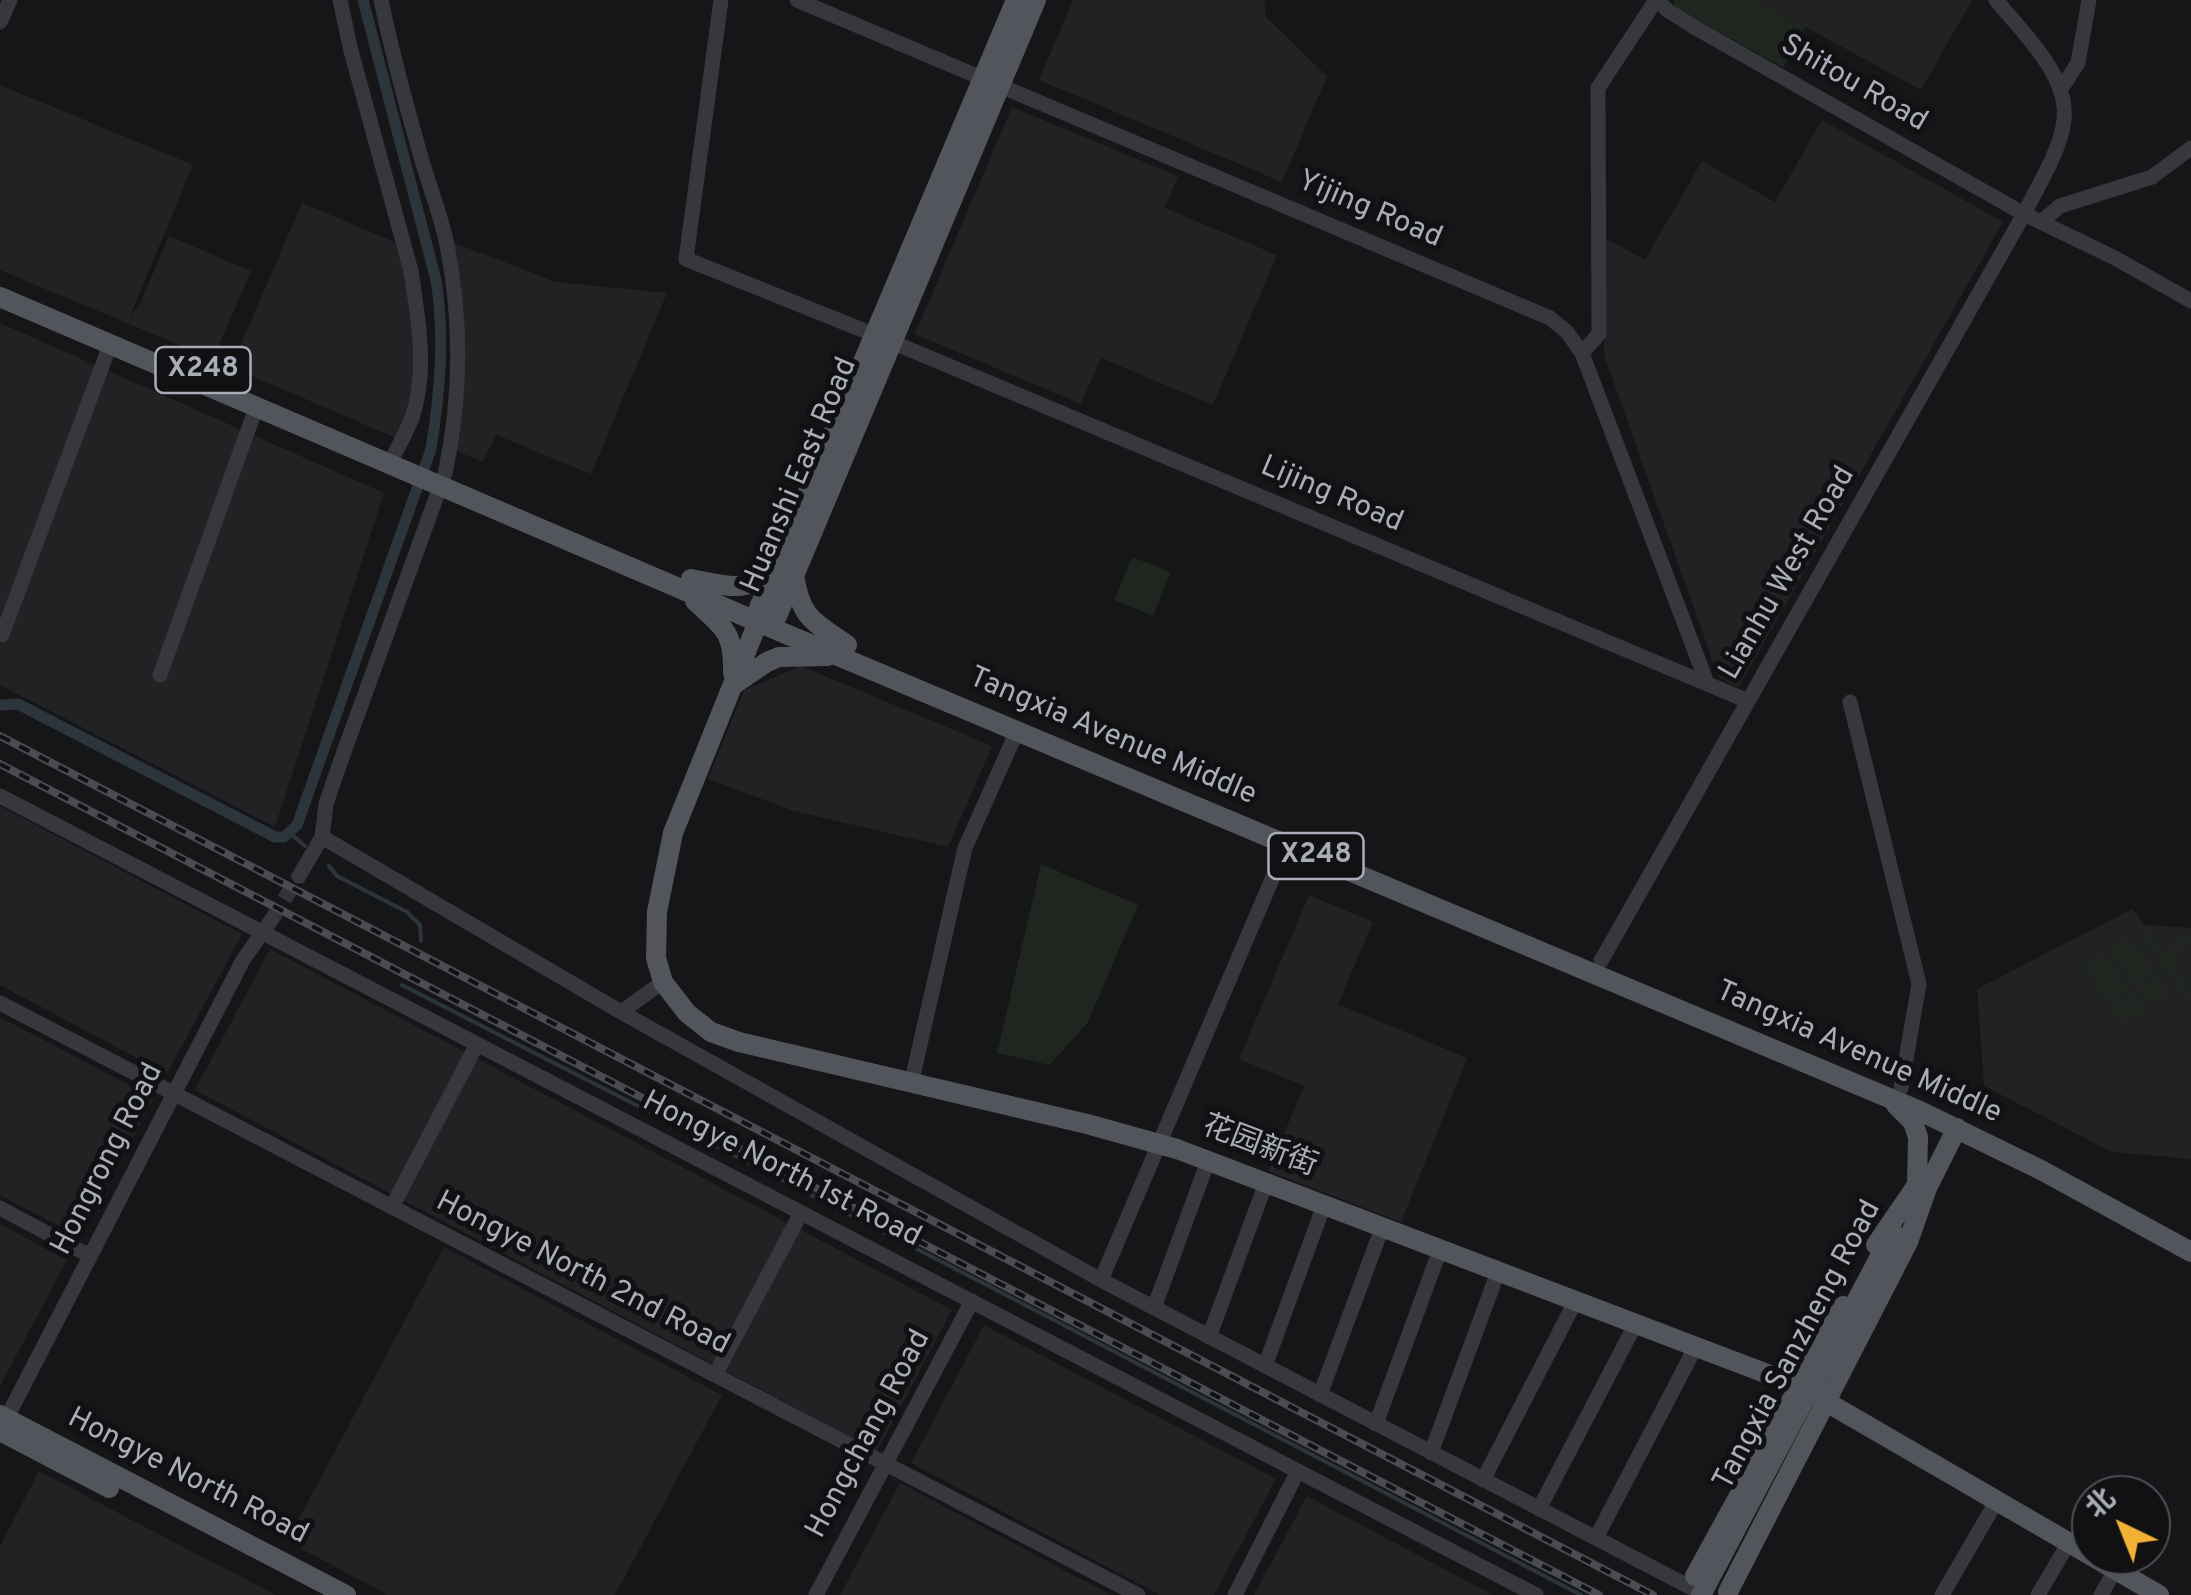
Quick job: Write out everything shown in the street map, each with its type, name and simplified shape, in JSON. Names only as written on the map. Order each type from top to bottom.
[{"type":"main road","name":"Huanshi East Road","points":[[991,83],[1016,0]]},
{"type":"main road","name":"Huanshi East Road","points":[[765,615],[991,83],[1036,0]]},
{"type":"main road","name":"Tangxia Avenue Middle","points":[[0,283],[438,479],[765,615],[1017,731],[1891,1091],[1971,1120],[2191,1238]]},
{"type":"main road","name":"Tangxia Avenue Middle","points":[[0,297],[256,408],[400,460]]},
{"type":"main road","points":[[687,585],[746,586],[787,566],[807,616],[843,651]]},
{"type":"main road","points":[[687,585],[727,632],[732,647],[733,685]]},
{"type":"main road","points":[[663,982],[656,958],[657,912],[673,833],[765,615]]},
{"type":"main road","name":"Tangxia Avenue Middle","points":[[843,651],[1601,962],[1891,1091],[2191,1252]]},
{"type":"main road","points":[[733,685],[779,657],[843,651]]},
{"type":"main road","name":"花园新街","points":[[663,982],[687,1013],[711,1032],[739,1042],[1160,1144],[1799,1386],[2071,1546]]},
{"type":"main road","points":[[1708,1591],[1825,1401],[1908,1242],[1925,1183],[1918,1137],[1891,1091]]},
{"type":"main road","name":"Tangxia Sanzheng Road","points":[[1708,1591],[1952,1126]]},
{"type":"main road","points":[[1708,1591],[1799,1386],[1886,1229],[1945,1162],[1963,1151],[1984,1146],[2002,1150]]},
{"type":"main road","name":"Hongye North Road","points":[[2,1424],[316,1595]]},
{"type":"main road","name":"Hongye North Road","points":[[2,1424],[346,1595]]},
{"type":"main road","name":"花园新街","points":[[2124,1575],[2159,1595]]},
{"type":"street","points":[[0,22],[10,0]]},
{"type":"street","points":[[340,0],[411,271],[416,306],[420,384],[400,460]]},
{"type":"street","points":[[299,876],[322,838],[326,804],[438,479],[455,418],[458,361],[446,244],[409,117],[381,0]]},
{"type":"street","name":"Lijing Road","points":[[720,0],[686,259],[1748,701]]},
{"type":"street","name":"Yijing Road","points":[[798,0],[1550,318],[1567,332],[1582,353],[1707,683]]},
{"type":"street","points":[[1582,353],[1599,334],[1598,88],[1656,0]]},
{"type":"street","name":"Shitou Road","points":[[1656,0],[1694,27],[2024,214],[2115,258],[2191,301]]},
{"type":"street","points":[[1996,0],[2057,78],[2060,90]]},
{"type":"street","points":[[2060,90],[2078,63],[2090,0]]},
{"type":"street","name":"Lianhu West Road","points":[[1601,962],[2024,214],[2057,146],[2064,121],[2060,90]]},
{"type":"street","points":[[2041,222],[2060,206],[2152,177],[2191,148]]},
{"type":"street","points":[[2,635],[110,345]]},
{"type":"street","points":[[160,675],[256,408]]},
{"type":"street","points":[[1850,702],[1919,984],[1891,1091]]},
{"type":"street","points":[[911,1084],[966,848],[1017,731]]},
{"type":"street","name":"Hongye North 1st Road","points":[[0,796],[267,926],[477,1044],[1536,1595]]},
{"type":"street","points":[[322,838],[620,1012],[1101,1280],[1539,1509],[1708,1591]]},
{"type":"street","points":[[1101,1280],[1287,844]]},
{"type":"street","name":"Hongrong Road","points":[[2,1424],[243,960],[267,926]]},
{"type":"street","points":[[620,1012],[663,982]]},
{"type":"street","name":"Hongye North 2nd Road","points":[[0,1003],[1138,1595]]},
{"type":"street","points":[[392,1207],[477,1044]]},
{"type":"street","points":[[1154,1308],[1208,1161]]},
{"type":"street","points":[[1209,1337],[1266,1183]]},
{"type":"street","points":[[1264,1366],[1324,1206]]},
{"type":"street","points":[[0,1208],[90,1256]]},
{"type":"street","points":[[715,1375],[802,1213]]},
{"type":"street","points":[[1320,1395],[1382,1228]]},
{"type":"street","points":[[1376,1424],[1440,1250]]},
{"type":"street","points":[[1431,1453],[1498,1272]]},
{"type":"street","name":"Hongchang Road","points":[[816,1595],[972,1301]]},
{"type":"street","points":[[1483,1480],[1576,1302]]},
{"type":"street","points":[[1539,1509],[1635,1325]]},
{"type":"street","points":[[1596,1538],[1695,1348]]},
{"type":"street","points":[[1235,1595],[1298,1471]]},
{"type":"street","points":[[1942,1595],[1996,1502]]},
{"type":"street","points":[[2038,1595],[2068,1544]]},
{"type":"shaded area","points":[[1073,0],[1264,0],[1266,17],[1327,76],[1282,182],[1039,80]]},
{"type":"shaded area","points":[[1673,0],[1756,0],[1805,27],[1783,67],[1675,8]]},
{"type":"shaded area","points":[[1756,0],[1972,0],[1921,90]]},
{"type":"shaded area","points":[[0,85],[193,165],[130,316],[139,306],[169,236],[251,271],[213,359],[0,270]]},
{"type":"shaded area","points":[[1012,107],[1178,176],[1165,208],[1277,255],[1213,405],[1101,358],[1081,404],[915,334]]},
{"type":"shaded area","points":[[1822,120],[2003,222],[1738,688],[1718,676],[1604,355],[1605,238],[1645,260],[1702,161],[1775,202]]},
{"type":"shaded area","points":[[302,203],[397,243],[405,272],[413,383],[407,414],[396,438],[231,367]]},
{"type":"shaded area","points":[[452,242],[556,282],[667,293],[591,474],[496,435],[483,462],[456,451]]},
{"type":"shaded area","points":[[0,323],[384,493],[275,827],[0,685]]},
{"type":"shaded area","points":[[1132,557],[1171,572],[1153,616],[1114,600]]},
{"type":"shaded area","points":[[801,666],[992,746],[948,847],[794,811],[708,779],[744,690]]},
{"type":"shaded area","points":[[0,806],[242,934],[167,1074],[0,985]]},
{"type":"shaded area","points":[[1041,864],[1138,905],[1088,1022],[1050,1065],[997,1053]]},
{"type":"shaded area","points":[[1309,895],[1373,922],[1338,1004],[1467,1058],[1401,1222],[1268,1171],[1304,1086],[1239,1059]]},
{"type":"shaded area","points":[[2132,909],[2145,925],[2191,928],[2191,1159],[2112,1152],[1984,1086],[1977,989]]},
{"type":"shaded area","points":[[2145,926],[2167,957],[2175,941],[2191,931],[2191,939],[2176,954],[2176,962],[2191,1005],[2139,931]]},
{"type":"shaded area","points":[[2128,936],[2154,972],[2134,986],[2109,949]]},
{"type":"shaded area","points":[[270,949],[952,1310],[877,1451],[195,1090]]},
{"type":"shaded area","points":[[2103,953],[2129,989],[2109,1003],[2084,967]]},
{"type":"shaded area","points":[[2156,975],[2168,993],[2149,1006],[2137,989]]},
{"type":"shaded area","points":[[2132,993],[2144,1010],[2124,1024],[2112,1007]]},
{"type":"shaded area","points":[[0,1017],[154,1098],[80,1237],[0,1195]]},
{"type":"shaded area","points":[[0,1224],[67,1260],[0,1386]]},
{"type":"shaded area","points":[[444,1247],[722,1395],[615,1595],[388,1595],[287,1541]]},
{"type":"shaded area","points":[[984,1325],[1276,1479],[1214,1595],[1160,1595],[911,1463]]},
{"type":"shaded area","points":[[39,1471],[276,1595],[0,1595],[0,1546]]},
{"type":"shaded area","points":[[900,1483],[1111,1595],[840,1595]]},
{"type":"shaded area","points":[[1307,1496],[1493,1595],[1254,1595]]},
{"type":"waterway","points":[[0,705],[18,704],[275,837],[284,837],[297,825],[431,449],[439,386],[441,343],[436,280],[363,0]]},
{"type":"waterway","points":[[290,833],[305,846]]},
{"type":"waterway","points":[[329,866],[337,876],[407,912],[420,925],[421,941]]},
{"type":"waterway","points":[[402,985],[1581,1595]]},
{"type":"tunnel","points":[[272,919],[299,876]]},
{"type":"railway","points":[[0,736],[1653,1595]]},
{"type":"railway","points":[[0,764],[1599,1595]]}]
